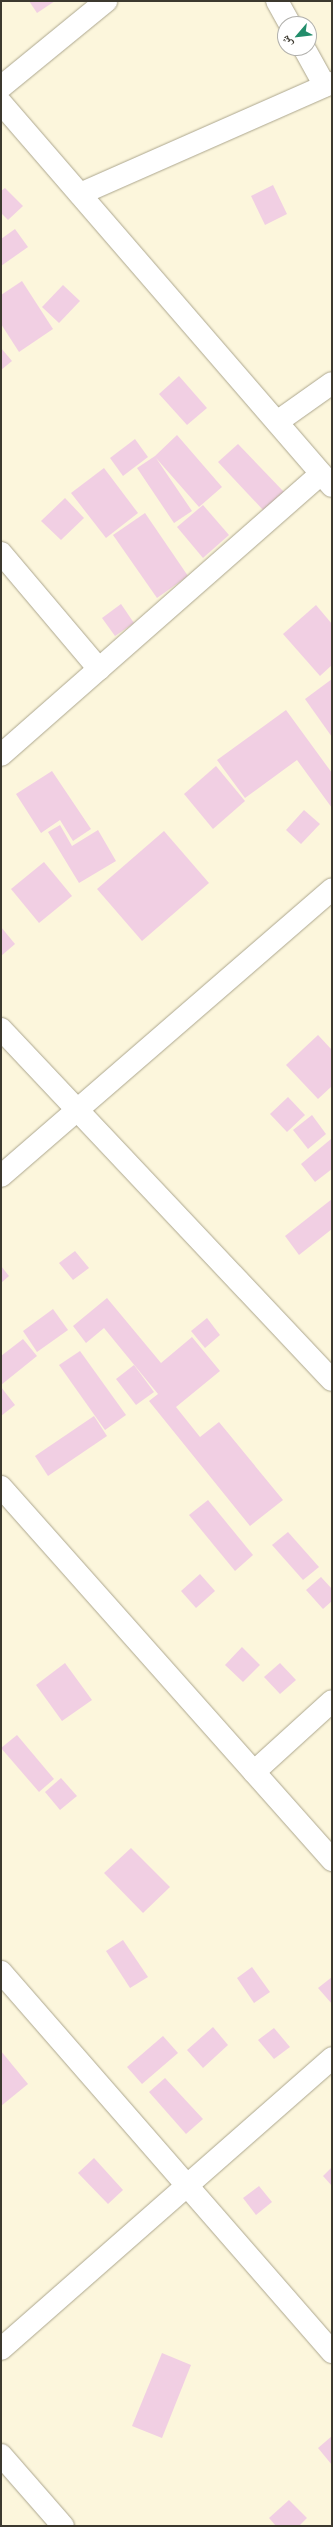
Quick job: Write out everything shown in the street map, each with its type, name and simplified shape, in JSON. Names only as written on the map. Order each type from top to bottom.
[{"type":"street","points":[[1,87],[106,1]]},
{"type":"street","points":[[277,1],[285,16]]},
{"type":"street","points":[[80,194],[329,85],[309,56]]},
{"type":"street","points":[[1,104],[327,480],[99,669],[1,755]]},
{"type":"street","points":[[277,422],[332,383]]},
{"type":"street","points":[[1,553],[99,669]]},
{"type":"street","points":[[1,1176],[330,894]]},
{"type":"street","points":[[1,1029],[332,1380]]},
{"type":"street","points":[[1,1488],[332,1860]]},
{"type":"street","points":[[254,1772],[332,1701]]},
{"type":"street","points":[[1,1972],[332,2352]]},
{"type":"street","points":[[1,2349],[332,2058]]},
{"type":"street","points":[[1,2455],[63,2526]]},
{"type":"building","points":[[29,1],[55,1],[37,13]]},
{"type":"building","points":[[273,185],[287,214],[265,225],[251,196]]},
{"type":"building","points":[[5,188],[23,206],[8,220],[1,213],[1,191]]},
{"type":"building","points":[[15,229],[28,247],[1,266],[1,239]]},
{"type":"building","points":[[22,281],[53,329],[19,352],[1,324],[1,295]]},
{"type":"building","points":[[63,285],[80,301],[59,323],[42,307]]},
{"type":"building","points":[[1,348],[12,361],[1,370]]},
{"type":"building","points":[[179,376],[207,408],[187,425],[159,394]]},
{"type":"building","points":[[177,435],[222,487],[199,507],[156,458],[192,511],[174,523],[137,468],[155,456]]},
{"type":"building","points":[[135,439],[148,457],[123,476],[110,458]]},
{"type":"building","points":[[238,444],[284,492],[264,511],[218,462]]},
{"type":"building","points":[[104,468],[138,513],[106,538],[71,493]]},
{"type":"building","points":[[65,498],[84,518],[61,540],[41,521]]},
{"type":"building","points":[[203,505],[229,535],[203,558],[177,527]]},
{"type":"building","points":[[145,513],[188,576],[157,598],[113,535]]},
{"type":"building","points":[[121,604],[134,623],[115,636],[102,618]]},
{"type":"building","points":[[316,605],[332,624],[332,665],[320,676],[283,634]]},
{"type":"building","points":[[332,679],[332,737],[305,699]]},
{"type":"building","points":[[286,710],[332,773],[332,808],[297,760],[245,798],[217,760]]},
{"type":"building","points":[[216,766],[245,801],[213,829],[184,794]]},
{"type":"building","points":[[52,771],[91,829],[73,841],[60,820],[41,833],[16,794]]},
{"type":"building","points":[[304,810],[320,824],[301,844],[286,830]]},
{"type":"building","points":[[60,825],[72,846],[98,830],[116,861],[79,883],[48,832]]},
{"type":"building","points":[[164,831],[209,883],[142,941],[97,889]]},
{"type":"building","points":[[44,862],[72,896],[39,923],[11,889]]},
{"type":"building","points":[[1,927],[15,944],[1,956]]},
{"type":"building","points":[[318,1035],[332,1050],[332,1086],[318,1099],[286,1065]]},
{"type":"building","points":[[288,1097],[305,1115],[287,1132],[270,1114]]},
{"type":"building","points":[[312,1115],[326,1134],[308,1149],[293,1130]]},
{"type":"building","points":[[331,1139],[332,1169],[315,1182],[301,1164]]},
{"type":"building","points":[[332,1199],[332,1229],[299,1255],[285,1236]]},
{"type":"building","points":[[75,1251],[89,1268],[73,1280],[59,1263]]},
{"type":"building","points":[[1,1266],[9,1276],[1,1283]]},
{"type":"building","points":[[107,1298],[161,1363],[192,1337],[220,1371],[176,1407],[200,1437],[219,1422],[283,1500],[250,1526],[149,1401],[158,1394],[104,1328],[86,1343],[73,1326]]},
{"type":"building","points":[[53,1309],[68,1330],[37,1352],[23,1331]]},
{"type":"building","points":[[207,1318],[220,1335],[205,1348],[191,1331]]},
{"type":"building","points":[[23,1339],[37,1356],[1,1385],[1,1356]]},
{"type":"building","points":[[80,1351],[126,1415],[105,1430],[59,1365]]},
{"type":"building","points":[[134,1365],[154,1392],[136,1405],[116,1379]]},
{"type":"building","points":[[1,1387],[15,1405],[1,1416]]},
{"type":"building","points":[[94,1416],[107,1436],[48,1476],[35,1456]]},
{"type":"building","points":[[208,1500],[253,1555],[235,1571],[189,1515]]},
{"type":"building","points":[[288,1532],[319,1567],[303,1580],[272,1545]]},
{"type":"building","points":[[200,1574],[215,1591],[196,1608],[181,1591]]},
{"type":"building","points":[[321,1577],[332,1589],[332,1601],[323,1609],[306,1590]]},
{"type":"building","points":[[242,1647],[260,1665],[243,1682],[225,1665]]},
{"type":"building","points":[[65,1663],[92,1700],[62,1721],[36,1685]]},
{"type":"building","points":[[280,1663],[296,1680],[280,1694],[264,1677]]},
{"type":"building","points":[[17,1735],[54,1779],[39,1792],[1,1748]]},
{"type":"building","points":[[61,1778],[77,1796],[60,1810],[45,1792]]},
{"type":"building","points":[[131,1848],[170,1887],[143,1913],[104,1873]]},
{"type":"building","points":[[123,1940],[148,1977],[130,1988],[106,1951]]},
{"type":"building","points":[[252,1967],[270,1992],[254,2003],[237,1978]]},
{"type":"building","points":[[332,1977],[332,2004],[318,1988]]},
{"type":"building","points":[[213,2027],[228,2045],[203,2068],[187,2050]]},
{"type":"building","points":[[274,2028],[290,2047],[274,2059],[258,2040]]},
{"type":"building","points":[[163,2036],[178,2053],[142,2084],[127,2067]]},
{"type":"building","points":[[1,2051],[28,2084],[1,2106]]},
{"type":"building","points":[[165,2078],[203,2119],[186,2134],[149,2092]]},
{"type":"building","points":[[94,2158],[123,2190],[108,2204],[78,2173]]},
{"type":"building","points":[[332,2167],[332,2186],[323,2176]]},
{"type":"building","points":[[259,2186],[272,2202],[256,2215],[243,2198]]},
{"type":"building","points":[[162,2353],[191,2365],[162,2438],[132,2426]]},
{"type":"building","points":[[332,2436],[332,2465],[318,2448]]},
{"type":"building","points":[[289,2500],[307,2518],[299,2526],[276,2526],[269,2518]]}]
